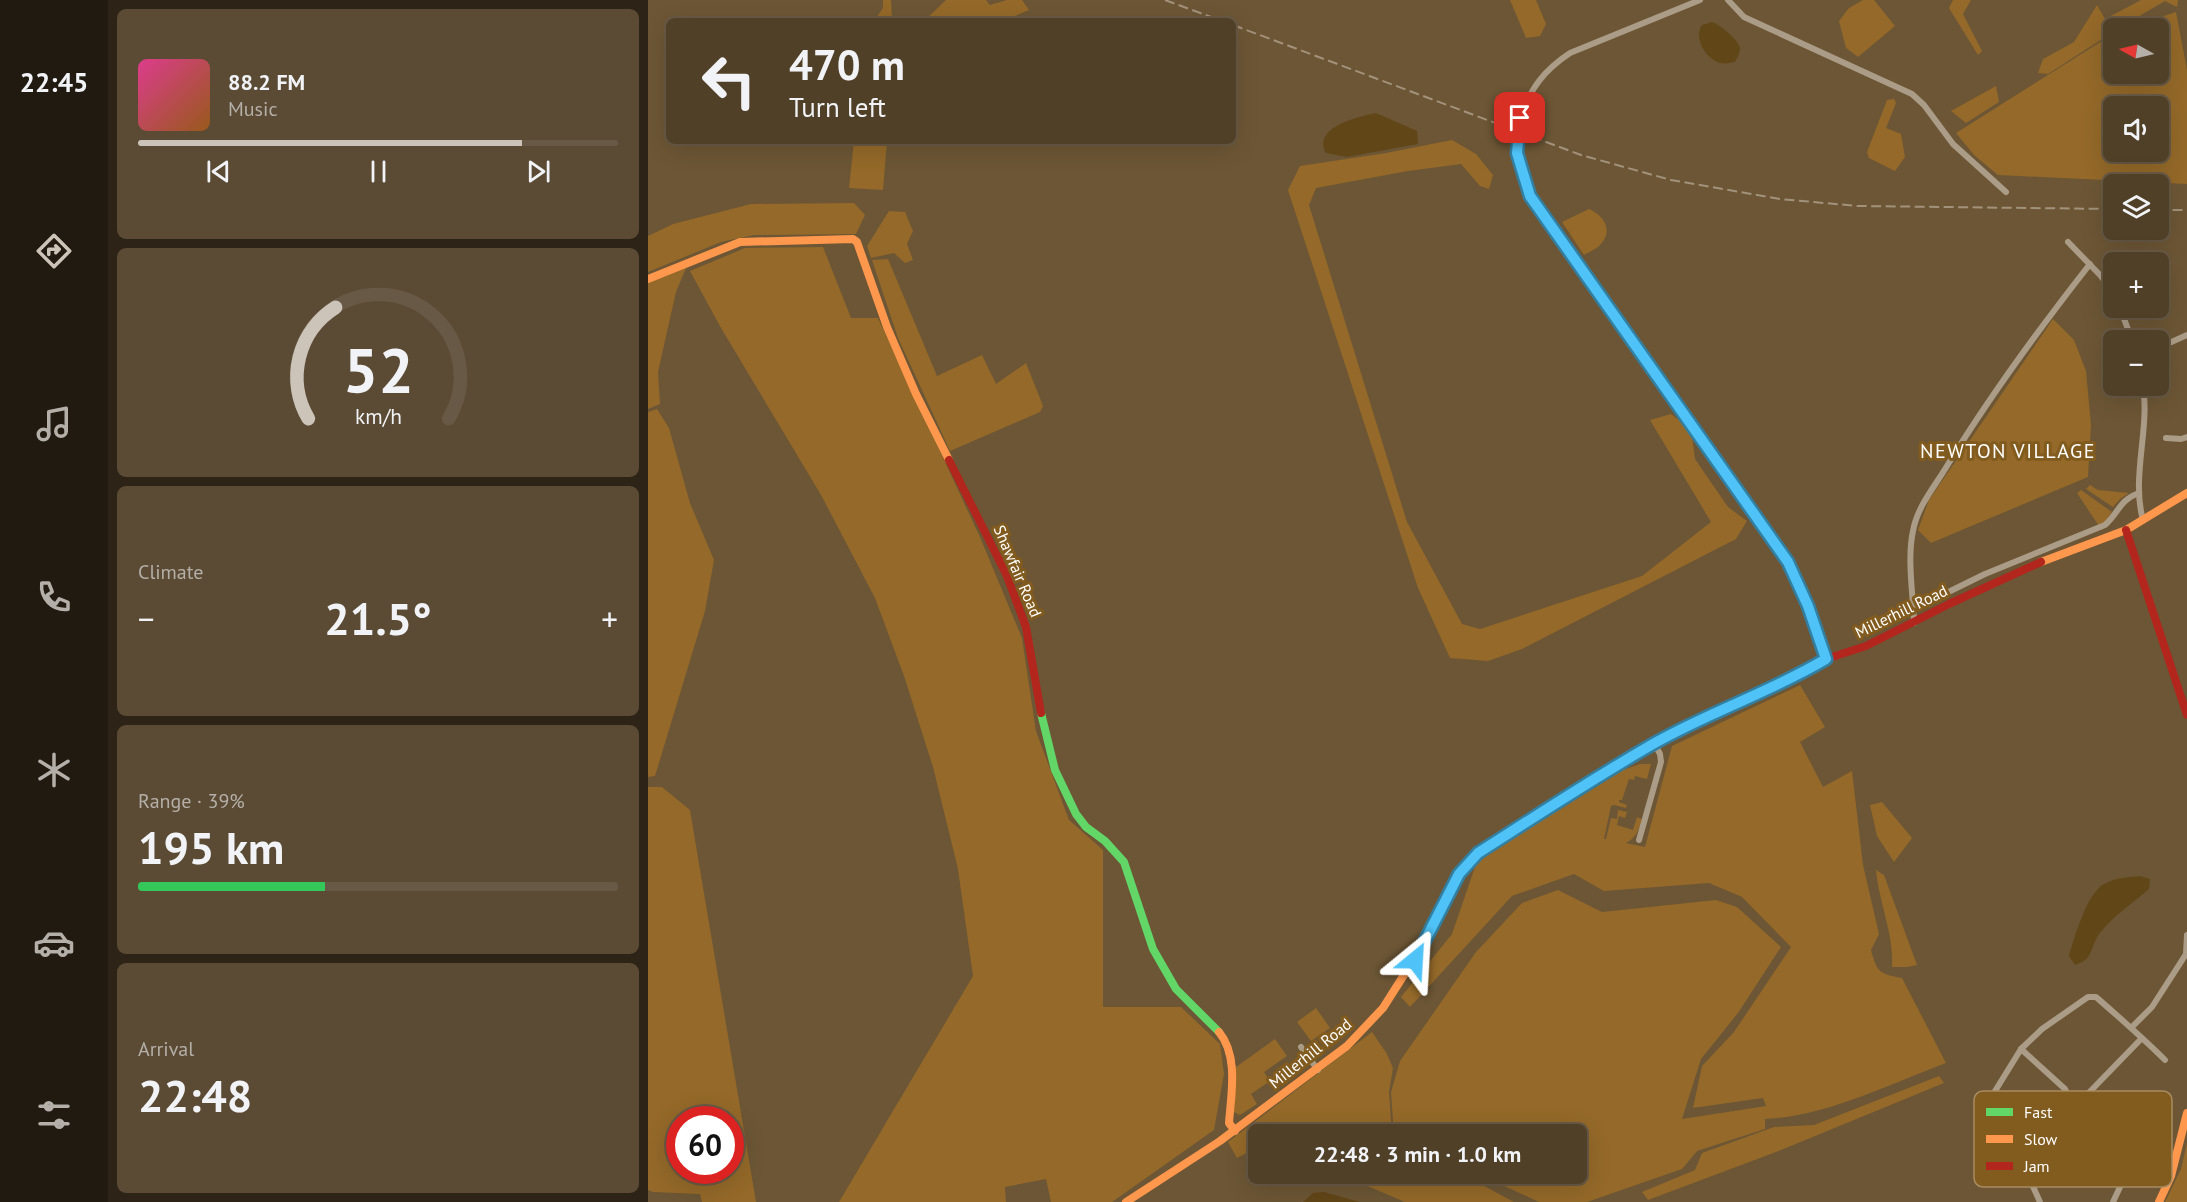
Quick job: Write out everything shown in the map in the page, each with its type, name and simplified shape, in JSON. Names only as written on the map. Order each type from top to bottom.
[{"type":"street","points":[[1700,0],[1570,53],[1553,64],[1537,82],[1520,118],[1517,153],[1530,196],[1788,562],[1808,606],[1826,659]]},
{"type":"street","points":[[1728,0],[1744,17],[1912,94],[1924,105],[1953,144],[2006,192]]},
{"type":"street","name":"Shawfair Road","points":[[648,279],[740,242],[853,239],[857,242],[887,327],[916,394],[1011,586],[1026,627],[1041,713],[1055,770],[1066,796],[1086,826],[1124,862],[1153,949],[1170,981],[1223,1037],[1229,1052],[1232,1074],[1229,1123],[1234,1131]]},
{"type":"street","points":[[2068,242],[2103,280]]},
{"type":"street","points":[[1914,623],[1911,542],[1920,510],[1962,441],[2007,375],[2090,264]]},
{"type":"street","points":[[2169,343],[2187,335]]},
{"type":"street","points":[[2143,396],[2139,493],[2143,520]]},
{"type":"street","points":[[2166,438],[2187,437]]},
{"type":"street","points":[[1914,606],[1924,604],[1986,574],[2105,525],[2111,520],[2122,502],[2139,493]]},
{"type":"street","name":"Millerhill Road","points":[[1126,1202],[1234,1131],[1347,1046],[1383,1008],[1415,960],[1459,874],[1478,853],[1654,743],[1725,707],[1803,673],[1826,659],[1866,646],[2032,565],[2126,530],[2187,493]]},
{"type":"street","points":[[2126,530],[2187,715]]},
{"type":"street","points":[[1639,840],[1661,762],[1660,754],[1654,743]]},
{"type":"street","points":[[2132,1027],[2152,1007],[2187,951],[2187,935]]},
{"type":"street","points":[[1995,1091],[2021,1049],[2042,1029],[2088,997],[2096,997],[2132,1027],[2141,1040],[2165,1060]]},
{"type":"street","points":[[2091,1091],[2141,1040]]},
{"type":"street","points":[[1301,1047],[1318,1070]]},
{"type":"street","points":[[2021,1049],[2066,1091]]},
{"type":"street","points":[[2172,1171],[2187,1113]]},
{"type":"street","points":[[2033,1187],[2040,1202]]},
{"type":"street","points":[[2113,1202],[2120,1187]]},
{"type":"street","points":[[2159,1202],[2165,1187]]},
{"type":"shaded area","points":[[883,0],[891,0],[892,18],[876,18],[883,8]]},
{"type":"shaded area","points":[[946,0],[986,0],[990,5],[1007,0],[1022,0],[1029,10],[1010,18],[927,18]]},
{"type":"shaded area","points":[[1510,0],[1536,0],[1546,24],[1540,36],[1526,38]]},
{"type":"shaded area","points":[[1863,0],[1874,0],[1895,26],[1858,57],[1846,48],[1839,21],[1849,8]]},
{"type":"shaded area","points":[[1953,0],[1971,0],[1963,14],[1982,51],[1978,55],[1949,8]]},
{"type":"shaded area","points":[[2141,0],[2178,0],[2177,7],[2165,1],[2136,18],[2107,18]]},
{"type":"shaded area","points":[[2097,5],[2104,18],[2103,38],[2048,74],[2038,73],[2043,59],[2074,42]]},
{"type":"shaded area","points":[[2176,12],[2187,70],[2187,184],[2169,183],[2169,174],[2103,174],[2103,180],[1998,175],[1974,155],[1956,133],[2103,40],[2103,84],[2169,84],[2169,18],[2158,18]]},
{"type":"shaded area","points":[[1712,22],[1728,33],[1739,45],[1740,52],[1735,62],[1715,61],[1702,47],[1699,36],[1702,25]]},
{"type":"shaded area","points":[[1996,86],[1999,102],[1966,123],[1951,111]]},
{"type":"shaded area","points":[[1894,99],[1896,103],[1886,128],[1901,134],[1905,157],[1895,171],[1869,158],[1867,152],[1887,100]]},
{"type":"shaded area","points":[[1376,113],[1417,131],[1418,144],[1347,157],[1326,153],[1323,144],[1325,136],[1331,130],[1359,117]]},
{"type":"shaded area","points":[[1452,140],[1476,154],[1493,175],[1489,189],[1480,186],[1461,164],[1316,188],[1309,205],[1407,522],[1462,624],[1480,629],[1642,576],[1711,522],[1650,420],[1671,414],[1691,429],[1695,459],[1728,507],[1747,521],[1736,539],[1522,649],[1488,661],[1450,658],[1418,588],[1288,190],[1300,166]]},
{"type":"shaded area","points":[[854,144],[887,144],[883,190],[849,188]]},
{"type":"shaded area","points":[[854,203],[865,215],[856,234],[754,235],[721,242],[648,272],[648,236],[673,224],[751,204]]},
{"type":"shaded area","points":[[1589,209],[1602,219],[1607,233],[1599,246],[1584,255],[1562,222]]},
{"type":"shaded area","points":[[889,211],[905,212],[913,231],[907,244],[913,260],[905,263],[894,253],[871,258],[867,246]]},
{"type":"shaded area","points":[[823,247],[851,318],[878,318],[980,537],[1022,638],[1036,731],[1069,820],[1103,850],[1103,1007],[1181,1007],[1220,1044],[1224,1074],[1214,1130],[1112,1202],[1051,1202],[1046,1179],[1005,1187],[1006,1202],[839,1202],[973,976],[958,869],[933,767],[904,676],[875,598],[821,495],[721,328],[690,271],[745,248]]},
{"type":"shaded area","points":[[888,259],[937,376],[982,355],[996,384],[1026,363],[1043,406],[1040,412],[950,451],[898,338],[872,260]]},
{"type":"shaded area","points":[[686,268],[676,292],[658,372],[660,404],[648,409],[648,283]]},
{"type":"shaded area","points":[[2053,319],[2074,340],[2086,371],[2091,425],[2088,477],[1931,543],[1918,530],[1929,500]]},
{"type":"shaded area","points":[[657,409],[669,428],[690,503],[714,560],[705,611],[655,776],[648,777],[648,412]]},
{"type":"shaded area","points":[[2090,485],[2098,490],[2129,493],[2113,507],[2086,489]]},
{"type":"shaded area","points":[[2081,490],[2112,512],[2099,526],[2077,493]]},
{"type":"shaded area","points":[[1800,685],[1825,727],[1800,742],[1823,787],[1852,771],[1863,865],[1879,934],[1871,950],[1875,963],[1880,971],[1902,978],[1946,1063],[1833,1106],[1787,1117],[1765,1119],[1765,1129],[1697,1151],[1682,1169],[1587,1202],[1539,1202],[1500,1184],[1587,1184],[1587,1124],[1393,1124],[1391,1092],[1400,1061],[1476,952],[1522,903],[1558,890],[1602,912],[1716,900],[1737,907],[1781,947],[1738,1013],[1701,1059],[1682,1119],[1766,1106],[1763,1098],[1693,1108],[1702,1066],[1734,1032],[1791,947],[1742,897],[1709,883],[1604,891],[1574,874],[1512,896],[1410,1007],[1401,997],[1452,934],[1477,861],[1623,770],[1640,764],[1651,764],[1647,779],[1635,776],[1634,780],[1629,779],[1622,800],[1619,800],[1627,805],[1626,808],[1611,806],[1604,839],[1606,839],[1611,818],[1617,819],[1618,810],[1627,812],[1625,818],[1619,816],[1617,825],[1633,830],[1637,817],[1642,819],[1637,833],[1626,843],[1645,847],[1672,746]]},
{"type":"shaded area","points":[[648,787],[662,787],[690,810],[740,1106],[666,1106],[666,1184],[744,1184],[744,1131],[756,1202],[702,1202],[700,1194],[648,1190]]},
{"type":"shaded area","points":[[1882,802],[1912,838],[1894,862],[1877,836],[1870,805]]},
{"type":"shaded area","points":[[1876,870],[1884,875],[1917,965],[1892,967],[1891,943]]},
{"type":"shaded area","points":[[2140,876],[2150,879],[2149,889],[2111,921],[2100,933],[2089,956],[2075,965],[2069,956],[2082,917],[2092,897],[2108,882]]},
{"type":"shaded area","points":[[1316,1008],[1330,1028],[1311,1041],[1297,1022]]},
{"type":"shaded area","points":[[1372,1032],[1387,1054],[1393,1068],[1389,1092],[1391,1124],[1252,1124]]},
{"type":"shaded area","points":[[1275,1039],[1287,1056],[1264,1072],[1270,1081],[1251,1094],[1257,1104],[1240,1115],[1234,1112],[1236,1067]]},
{"type":"shaded area","points":[[1939,1076],[1944,1083],[1776,1152],[1648,1200],[1642,1192],[1695,1170],[1702,1153],[1774,1127],[1814,1125]]},
{"type":"shaded area","points":[[1248,1127],[1248,1152],[1237,1158],[1228,1142]]},
{"type":"shaded area","points":[[2187,1143],[2187,1202],[2165,1202],[2181,1169]]},
{"type":"shaded area","points":[[1363,1184],[1480,1184],[1514,1202],[1405,1202]]},
{"type":"shaded area","points":[[1324,1192],[1360,1202],[1303,1202],[1313,1193]]},
{"type":"railway","points":[[1165,0],[1214,18]]},
{"type":"railway","points":[[1236,26],[1581,155],[1671,180],[1780,199],[1858,206],[2103,209]]},
{"type":"railway","points":[[2169,210],[2187,210]]},
{"type":"traffic: fast","points":[[1041,713],[1055,770],[1076,814],[1086,827],[1105,841],[1124,862],[1153,949],[1176,989],[1219,1032]]},
{"type":"traffic: fast","points":[[1423,945],[1459,874],[1478,853],[1654,743],[1692,724]]},
{"type":"traffic: slow","points":[[648,279],[740,242],[853,239],[857,242],[887,327],[916,394],[949,460]]},
{"type":"traffic: slow","points":[[2041,562],[2126,530],[2187,493]]},
{"type":"traffic: slow","points":[[1126,1202],[1220,1141],[1347,1046],[1383,1008],[1423,945]]},
{"type":"traffic: slow","points":[[1219,1032],[1229,1052],[1231,1064],[1232,1088],[1229,1123],[1235,1131]]},
{"type":"traffic: slow","points":[[2172,1172],[2187,1113]]},
{"type":"traffic: slow","points":[[2159,1202],[2166,1187]]},
{"type":"traffic: jam","points":[[949,460],[1007,576],[1026,627],[1041,713]]},
{"type":"traffic: jam","points":[[2126,530],[2187,715]]},
{"type":"traffic: jam","points":[[1692,724],[1803,673],[1826,659],[1866,646],[1949,604],[2041,562]]},
{"type":"district","name":"NEWTON VILLAGE","points":[[2008,451]]},
{"type":"route","points":[[1415,960],[1459,874],[1478,853],[1654,743],[1725,707],[1803,673],[1826,659],[1808,606],[1788,562],[1530,196],[1517,153],[1520,118]]}]
